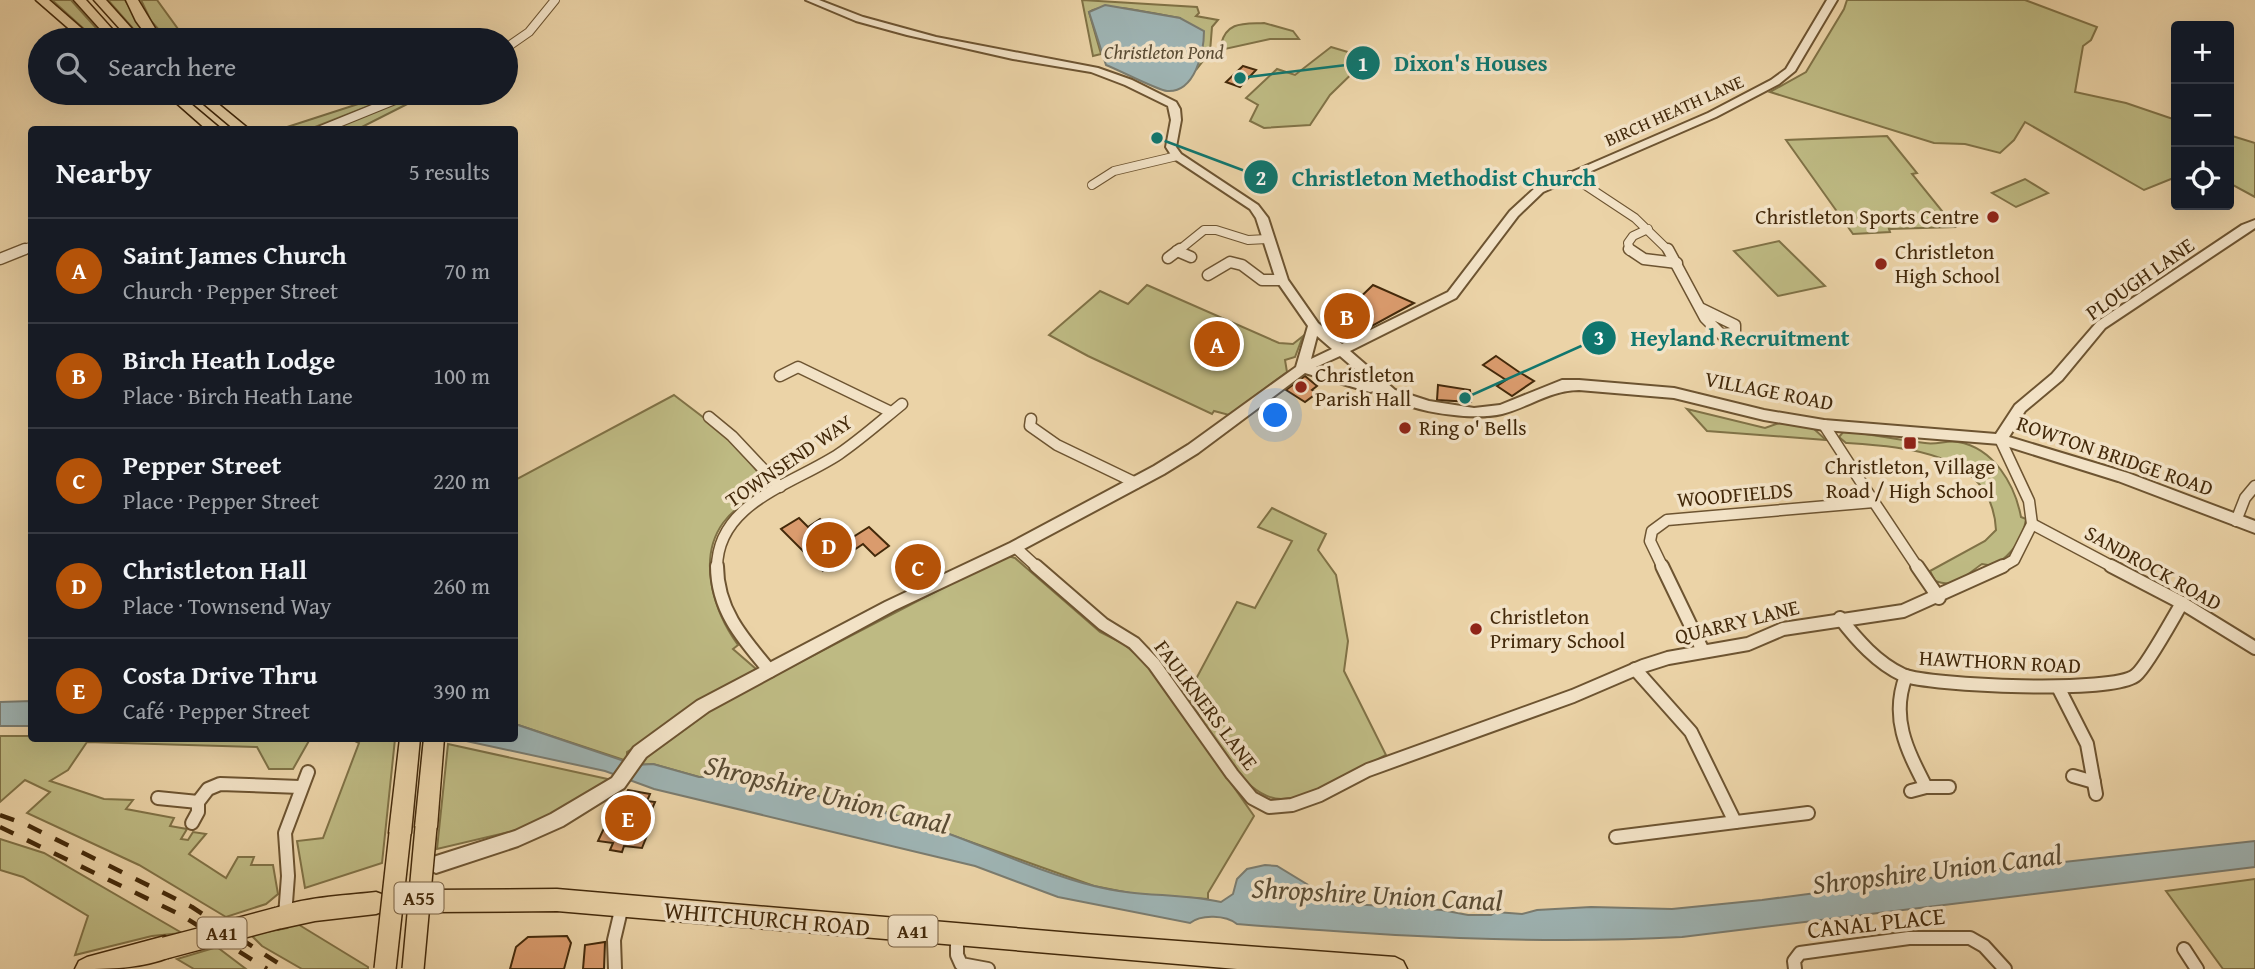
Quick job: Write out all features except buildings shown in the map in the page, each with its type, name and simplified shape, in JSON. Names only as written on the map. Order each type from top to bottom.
[{"type":"highway","points":[[42,0],[75,28]]},
{"type":"highway","points":[[80,0],[105,28]]},
{"type":"highway","points":[[100,0],[125,28]]},
{"type":"highway","points":[[132,0],[147,28]]},
{"type":"highway","points":[[178,105],[210,126]]},
{"type":"highway","points":[[185,105],[202,120]]},
{"type":"highway","points":[[212,105],[239,126]]},
{"type":"highway","points":[[218,105],[229,118]]},
{"type":"highway","name":"A55","points":[[385,969],[410,742]]},
{"type":"highway","name":"A55","points":[[413,969],[434,742]]},
{"type":"highway","name":"WHITCHURCH ROAD","points":[[432,901],[531,899],[1395,969]]},
{"type":"highway","name":"A41","points":[[87,969],[282,917],[376,903]]},
{"type":"street","points":[[518,40],[529,32],[555,0]]},
{"type":"street","points":[[811,0],[888,26],[967,47],[1081,67],[1143,88],[1175,109],[1176,123],[1171,147],[1177,156],[1114,170],[1092,185]]},
{"type":"street","name":"BIRCH HEATH LANE","points":[[436,864],[540,830],[618,783],[633,760],[649,744],[703,706],[900,601],[1015,547],[1136,483],[1193,449],[1303,368],[1343,351],[1452,295],[1516,208],[1539,190],[1712,115],[1775,82],[1790,71],[1832,0]]},
{"type":"street","points":[[331,126],[382,105]]},
{"type":"street","name":"VILLAGE ROAD","points":[[1177,156],[1254,207],[1262,218],[1282,280],[1314,327],[1390,393],[1456,412],[1474,413],[1502,409],[1562,385],[1579,385],[1674,393],[1764,415],[1824,425],[2000,439]]},
{"type":"street","points":[[1570,175],[1648,229],[1669,250],[1688,280],[1700,308]]},
{"type":"street","points":[[1105,176],[1116,182]]},
{"type":"street","name":"PLOUGH LANE","points":[[2000,439],[2020,408],[2057,377],[2101,325],[2246,227],[2255,224]]},
{"type":"street","points":[[1648,229],[1633,236],[1628,243],[1629,250],[1644,259],[1677,262]]},
{"type":"street","points":[[1168,258],[1204,230],[1216,230],[1248,240],[1268,239]]},
{"type":"street","points":[[0,259],[28,248]]},
{"type":"street","points":[[1177,251],[1191,257]]},
{"type":"street","points":[[1208,275],[1219,265],[1234,262],[1246,266],[1262,280],[1282,280]]},
{"type":"street","points":[[1314,327],[1303,368],[1370,387],[1380,385]]},
{"type":"street","points":[[780,376],[798,367],[825,382],[863,395],[891,412]]},
{"type":"street","name":"TOWNSEND WAY","points":[[770,671],[727,615],[717,577],[720,541],[738,514],[779,487],[838,455],[902,404]]},
{"type":"street","points":[[709,417],[732,436],[779,487]]},
{"type":"street","points":[[1031,419],[1030,426],[1057,445],[1136,483]]},
{"type":"street","points":[[1824,425],[1939,598]]},
{"type":"street","points":[[2000,439],[2029,501],[2032,524]]},
{"type":"street","name":"ROWTON BRIDGE ROAD","points":[[2000,439],[2123,477],[2255,527]]},
{"type":"street","points":[[2236,521],[2245,498],[2255,486]]},
{"type":"street","name":"WOODFIELDS","points":[[1703,651],[1650,541],[1657,524],[1667,520],[1874,502]]},
{"type":"street","name":"QUARRY LANE","points":[[1269,807],[1292,805],[1320,795],[1368,770],[1573,696],[1668,658],[1748,643],[1783,629],[1840,618],[1903,611],[1939,598],[2014,560],[2032,524]]},
{"type":"street","name":"SANDROCK ROAD","points":[[2032,524],[2182,603],[2255,648]]},
{"type":"street","name":"FAULKNERS LANE","points":[[1015,547],[1103,624],[1134,643],[1154,664],[1232,774],[1252,798],[1269,807]]},
{"type":"street","name":"HAWTHORN ROAD","points":[[1840,618],[1865,651],[1906,676],[2058,687],[2100,686],[2129,681],[2136,676],[2182,603]]},
{"type":"street","points":[[1635,669],[1691,732],[1735,822]]},
{"type":"street","points":[[1906,676],[1899,690],[1898,729],[1926,787]]},
{"type":"street","points":[[2058,687],[2087,744],[2095,788],[2073,776]]},
{"type":"street","points":[[282,917],[288,876],[285,833],[300,787],[308,772]]},
{"type":"street","points":[[192,823],[198,812],[198,802],[208,789],[216,785],[300,787]]},
{"type":"street","points":[[1911,791],[1926,787],[1949,787]]},
{"type":"street","points":[[158,798],[198,802]]},
{"type":"street","points":[[1616,837],[1808,813]]},
{"type":"street","points":[[615,969],[614,940],[622,906]]},
{"type":"street","points":[[957,935],[957,955],[961,964],[988,969]]},
{"type":"street","name":"CANAL PLACE","points":[[1795,969],[1794,961],[1800,953],[1909,938],[1934,938],[1977,941],[2005,969]]},
{"type":"street","points":[[2184,949],[2197,969]]},
{"type":"shaded area","points":[[52,0],[71,0],[96,28],[83,28]]},
{"type":"shaded area","points":[[108,0],[125,0],[142,28],[132,28]]},
{"type":"shaded area","points":[[141,0],[157,0],[177,28],[157,28]]},
{"type":"shaded area","points":[[1082,0],[1197,7],[1199,13],[1196,16],[1218,20],[1212,27],[1210,52],[1196,70],[1200,54],[1180,18],[1107,7],[1089,12],[1101,54],[1093,56]]},
{"type":"shaded area","points":[[1847,0],[2025,0],[2097,27],[2091,40],[2083,46],[2075,92],[2126,103],[2171,118],[2171,179],[2144,190],[2025,122],[2014,140],[2000,153],[1965,144],[1934,143],[1770,92],[1806,72]]},
{"type":"shaded area","points":[[1264,23],[1293,31],[1299,39],[1270,39],[1225,49],[1221,44],[1227,31],[1237,25]]},
{"type":"shaded area","points":[[1331,47],[1368,58],[1330,95],[1310,125],[1264,128],[1250,121],[1258,105],[1246,98],[1277,69],[1295,75]]},
{"type":"shaded area","points":[[355,105],[371,105],[318,126],[290,126]]},
{"type":"shaded area","points":[[391,105],[405,105],[364,126],[339,126]]},
{"type":"shaded area","points":[[1887,136],[1917,173],[1912,174],[1955,227],[1889,229],[1890,232],[1853,234],[1786,140]]},
{"type":"shaded area","points":[[2234,137],[2255,143],[2255,197],[2234,186]]},
{"type":"shaded area","points":[[2025,179],[2048,193],[2016,207],[1992,193]]},
{"type":"shaded area","points":[[1779,241],[1825,286],[1778,296],[1734,251]]},
{"type":"shaded area","points":[[1147,285],[1279,343],[1293,344],[1303,336],[1295,357],[1285,360],[1287,372],[1229,415],[1214,411],[1212,414],[1049,335],[1100,291],[1128,304]]},
{"type":"shaded area","points":[[674,395],[729,437],[767,483],[766,490],[737,508],[723,523],[715,537],[710,569],[716,601],[729,632],[738,645],[733,649],[756,669],[627,752],[627,761],[518,725],[518,478]]},
{"type":"shaded area","points":[[1687,409],[1765,428],[1779,423],[1813,428],[1826,440],[1707,431]]},
{"type":"shaded area","points":[[1844,431],[1929,443],[1958,442],[1982,452],[2001,470],[2014,493],[2021,517],[2026,519],[2015,546],[1994,566],[1982,564],[1955,582],[1935,581],[1930,571],[1985,541],[1996,530],[1991,504],[1979,484],[1963,469],[1942,459],[1895,447],[1846,443],[1839,437]]},
{"type":"shaded area","points":[[1272,508],[1326,534],[1318,550],[1336,575],[1348,641],[1344,671],[1386,755],[1323,789],[1282,799],[1267,796],[1239,774],[1214,741],[1188,694],[1237,602],[1255,608],[1292,541],[1258,527]]},
{"type":"shaded area","points":[[1008,556],[1015,558],[1100,632],[1124,644],[1149,666],[1254,816],[1208,893],[1208,899],[1135,894],[1094,886],[884,811],[823,800],[814,792],[784,789],[776,791],[722,777],[699,777],[653,764],[636,765],[718,705]]},
{"type":"shaded area","points":[[0,736],[28,736],[28,742],[87,742],[68,770],[50,781],[104,799],[133,800],[126,809],[174,818],[170,826],[187,829],[181,839],[188,840],[193,832],[206,834],[189,854],[226,878],[238,857],[254,857],[251,865],[273,865],[278,894],[266,904],[226,917],[139,865],[27,813],[50,792],[25,780],[0,802]]},
{"type":"shaded area","points":[[87,742],[308,742],[293,769],[269,769],[257,747]]},
{"type":"shaded area","points":[[357,742],[395,742],[382,863],[305,888],[297,841],[323,838],[359,743]]},
{"type":"shaded area","points":[[448,744],[612,780],[534,826],[437,849]]},
{"type":"shaded area","points":[[0,839],[44,853],[182,933],[152,936],[75,955],[88,916],[23,877],[0,870]]},
{"type":"shaded area","points":[[2255,879],[2255,969],[2223,969],[2166,891]]},
{"type":"shaded area","points":[[296,923],[368,969],[302,969],[262,946],[251,935],[287,928]]},
{"type":"shaded area","points":[[217,947],[246,969],[194,969],[177,959]]},
{"type":"water","name":"Christleton Pond","points":[[1105,5],[1180,18],[1204,31],[1200,60],[1185,85],[1177,90],[1162,90],[1106,65],[1089,12]]},
{"type":"water","points":[[28,701],[28,726],[0,726],[0,702]]},
{"type":"water","points":[[518,725],[636,765],[653,764],[699,777],[722,777],[776,790],[802,791],[879,811],[1094,886],[1221,902],[1233,894],[1237,879],[1247,869],[1265,865],[1277,866],[1338,903],[1442,910],[1468,915],[1491,915],[1496,912],[1522,914],[1537,910],[1591,907],[1672,909],[2255,841],[2255,867],[1682,937],[1515,940],[1237,924],[1214,917],[1200,918],[1190,923],[1058,897],[975,866],[654,789],[605,771],[471,742],[518,742]]},
{"type":"tunnel","points":[[406,902],[418,877]]},
{"type":"railway","points":[[0,815],[25,824],[192,907],[287,969]]},
{"type":"railway","points":[[0,827],[181,915],[267,969]]},
{"type":"place","name":"Dixon's Houses","points":[[1240,78]]},
{"type":"place","name":"Christleton Methodist Church","points":[[1157,138]]},
{"type":"place","name":"Christleton Sports Centre","points":[[1993,217]]},
{"type":"place","name":"Christleton High School","points":[[1881,264]]},
{"type":"place","name":"Birch Heath Lodge","points":[[1347,316]]},
{"type":"place","name":"Saint James Church","points":[[1217,344]]},
{"type":"place","name":"Christleton Parish Hall","points":[[1301,387]]},
{"type":"place","name":"Heyland Recruitment","points":[[1465,398]]},
{"type":"place","name":"Ring o' Bells","points":[[1405,428]]},
{"type":"place","name":"Christleton, Village Road / High School","points":[[1910,443]]},
{"type":"place","name":"Christleton Hall","points":[[829,545]]},
{"type":"place","name":"Pepper Street","points":[[918,567]]},
{"type":"place","name":"Christleton Primary School","points":[[1476,629]]},
{"type":"place","name":"Costa Drive Thru","points":[[628,818]]},
{"type":"water label","name":"Shropshire Union Canal","points":[[827,794]]},
{"type":"water label","name":"Shropshire Union Canal","points":[[1937,869]]},
{"type":"water label","name":"Shropshire Union Canal","points":[[1377,894]]}]
